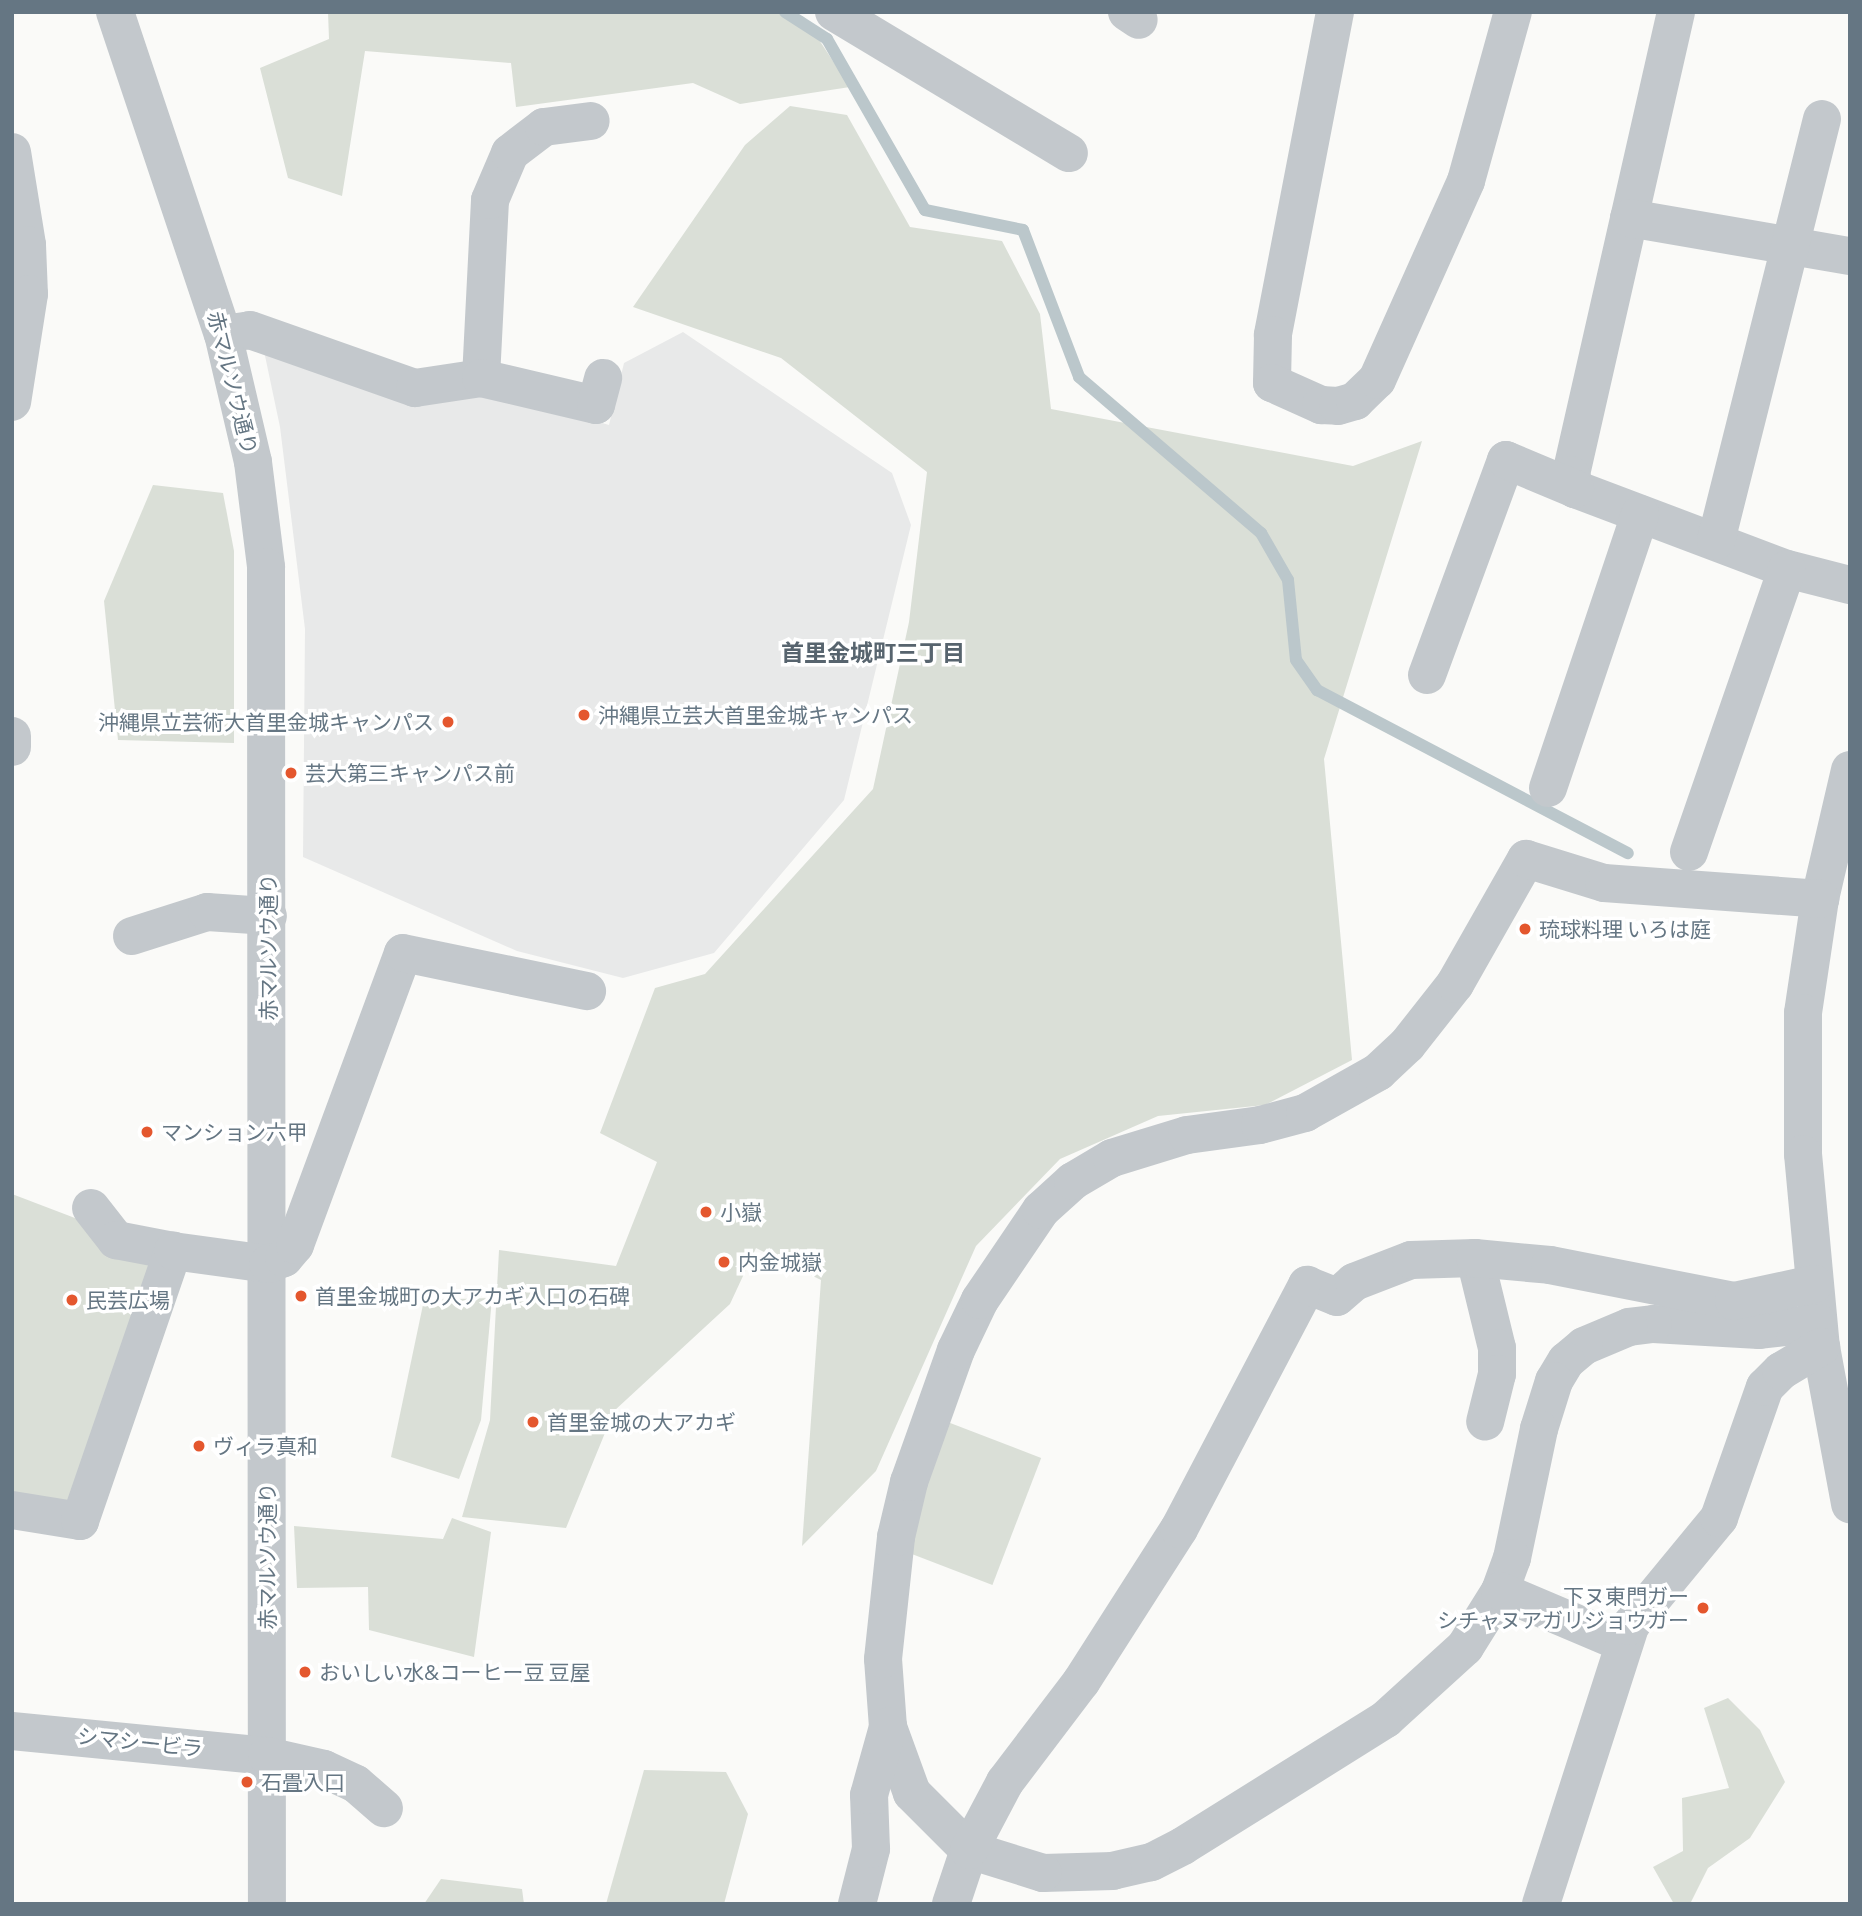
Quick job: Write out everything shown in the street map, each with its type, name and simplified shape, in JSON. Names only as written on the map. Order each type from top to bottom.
[{"type":"street","name":"赤マルソウ通り","points":[[115,12],[223,334],[253,462],[266,566],[267,1904]]},
{"type":"street","points":[[834,12],[1069,153]]},
{"type":"street","points":[[1335,12],[1273,335],[1272,383],[1321,405],[1338,406],[1355,401],[1377,380],[1461,194],[1513,12]]},
{"type":"street","points":[[1575,489],[1571,475],[1676,12]]},
{"type":"street","points":[[1716,541],[1794,243],[1822,119]]},
{"type":"street","points":[[481,378],[490,200],[510,153],[544,127],[592,121]]},
{"type":"street","points":[[12,152],[27,245],[29,294],[12,402]]},
{"type":"street","points":[[1629,218],[1794,243],[1850,256]]},
{"type":"street","points":[[223,334],[250,330],[415,388],[481,378],[596,405],[603,378]]},
{"type":"street","points":[[1427,675],[1506,460],[1787,569],[1850,585]]},
{"type":"street","points":[[1548,788],[1640,514]]},
{"type":"street","points":[[1689,852],[1787,569]]},
{"type":"street","points":[[12,736],[12,747]]},
{"type":"street","points":[[1850,770],[1820,899],[1803,1013],[1803,1154],[1814,1284],[1819,1335],[1850,1504]]},
{"type":"street","points":[[1819,1335],[1653,1324],[1629,1326],[1605,1334],[1575,1353],[1554,1381],[1545,1405],[1522,1525],[1500,1591],[1465,1647],[1386,1720],[1151,1862],[1113,1871],[1044,1873],[969,1850],[912,1793],[888,1727],[883,1659],[890,1583],[909,1482],[934,1406],[980,1300],[1016,1241],[1073,1181],[1112,1158],[1149,1144],[1305,1113],[1378,1072],[1407,1045],[1455,984],[1526,859],[1604,883],[1820,899]]},
{"type":"street","points":[[132,936],[207,912],[268,916]]},
{"type":"street","points":[[91,1208],[116,1240],[268,1264],[284,1258],[295,1245],[403,953],[587,991]]},
{"type":"street","points":[[12,1510],[80,1521],[173,1251]]},
{"type":"street","points":[[951,1904],[969,1850],[1005,1783],[1081,1682],[1179,1528],[1307,1285],[1337,1297],[1354,1282],[1412,1260],[1475,1258],[1550,1265],[1734,1301],[1814,1284]]},
{"type":"street","points":[[1475,1258],[1497,1348],[1497,1374],[1485,1422]]},
{"type":"street","points":[[1541,1904],[1598,1737],[1630,1626],[1719,1518],[1765,1387],[1819,1335]]},
{"type":"street","points":[[1500,1591],[1623,1643]]},
{"type":"street","points":[[857,1904],[871,1849],[869,1795],[888,1727]]},
{"type":"street","name":"シマシービラ","points":[[12,1731],[267,1756],[324,1769],[356,1784],[384,1808]]},
{"type":"shaded area","points":[[328,12],[792,12],[804,17],[850,87],[740,104],[693,83],[516,107],[511,63],[365,51],[342,196],[288,178],[260,68],[329,39]]},
{"type":"shaded area","points":[[790,106],[847,115],[910,227],[1002,241],[1040,314],[1051,409],[1353,466],[1422,441],[1324,759],[1352,1060],[1265,1105],[1158,1116],[1060,1159],[976,1246],[876,1471],[802,1546],[821,1280],[756,1248],[730,1304],[614,1411],[566,1528],[462,1517],[490,1420],[499,1250],[616,1266],[657,1162],[600,1133],[655,988],[705,974],[873,789],[909,622],[927,472],[781,358],[633,307],[745,145]]},
{"type":"shaded area","name":"沖縄県立芸大首里金城キャンパス","points":[[683,332],[892,473],[911,525],[844,800],[714,953],[623,978],[517,951],[303,857],[305,629],[280,427],[264,351],[495,391],[609,425],[624,363]]},
{"type":"shaded area","points":[[153,485],[223,493],[234,551],[234,743],[118,740],[104,601]]},
{"type":"shaded area","points":[[12,1194],[164,1252],[77,1505],[12,1492]]},
{"type":"shaded area","points":[[492,1298],[481,1420],[459,1479],[391,1457],[424,1300]]},
{"type":"shaded area","points":[[945,1421],[1041,1458],[992,1585],[896,1548]]},
{"type":"shaded area","points":[[452,1518],[491,1532],[474,1657],[369,1630],[368,1587],[297,1588],[294,1526],[443,1539]]},
{"type":"shaded area","points":[[1728,1698],[1760,1730],[1785,1782],[1750,1838],[1708,1868],[1690,1904],[1674,1904],[1653,1867],[1683,1851],[1682,1798],[1729,1788],[1704,1708]]},
{"type":"shaded area","points":[[644,1770],[726,1772],[748,1814],[724,1904],[606,1904]]},
{"type":"shaded area","points":[[441,1879],[522,1889],[524,1904],[424,1904]]},
{"type":"waterway","points":[[785,12],[827,39],[925,210],[1023,230],[1079,377],[1261,533],[1288,580],[1296,660],[1317,690],[1628,853]]},
{"type":"place","name":"沖縄県立芸大首里金城キャンパス","points":[[584,715]]},
{"type":"place","name":"沖縄県立芸術大首里金城キャンパス","points":[[448,722]]},
{"type":"place","name":"芸大第三キャンパス前","points":[[291,773]]},
{"type":"place","name":"琉球料理 いろは庭","points":[[1525,929]]},
{"type":"place","name":"マンション六甲","points":[[147,1132]]},
{"type":"place","name":"小嶽","points":[[706,1212]]},
{"type":"place","name":"内金城嶽","points":[[724,1262]]},
{"type":"place","name":"首里金城町の大アカギ入口の石碑","points":[[301,1296]]},
{"type":"place","name":"民芸広場","points":[[72,1300]]},
{"type":"place","name":"首里金城の大アカギ","points":[[533,1422]]},
{"type":"place","name":"ヴィラ真和","points":[[199,1446]]},
{"type":"place","name":"下ヌ東門ガー シチャヌアガリジョウガー","points":[[1703,1608]]},
{"type":"place","name":"おいしい水&コーヒー豆 豆屋","points":[[305,1672]]},
{"type":"place","name":"石畳入口","points":[[247,1782]]},
{"type":"district","name":"首里金城町三丁目","points":[[873,652]]}]
